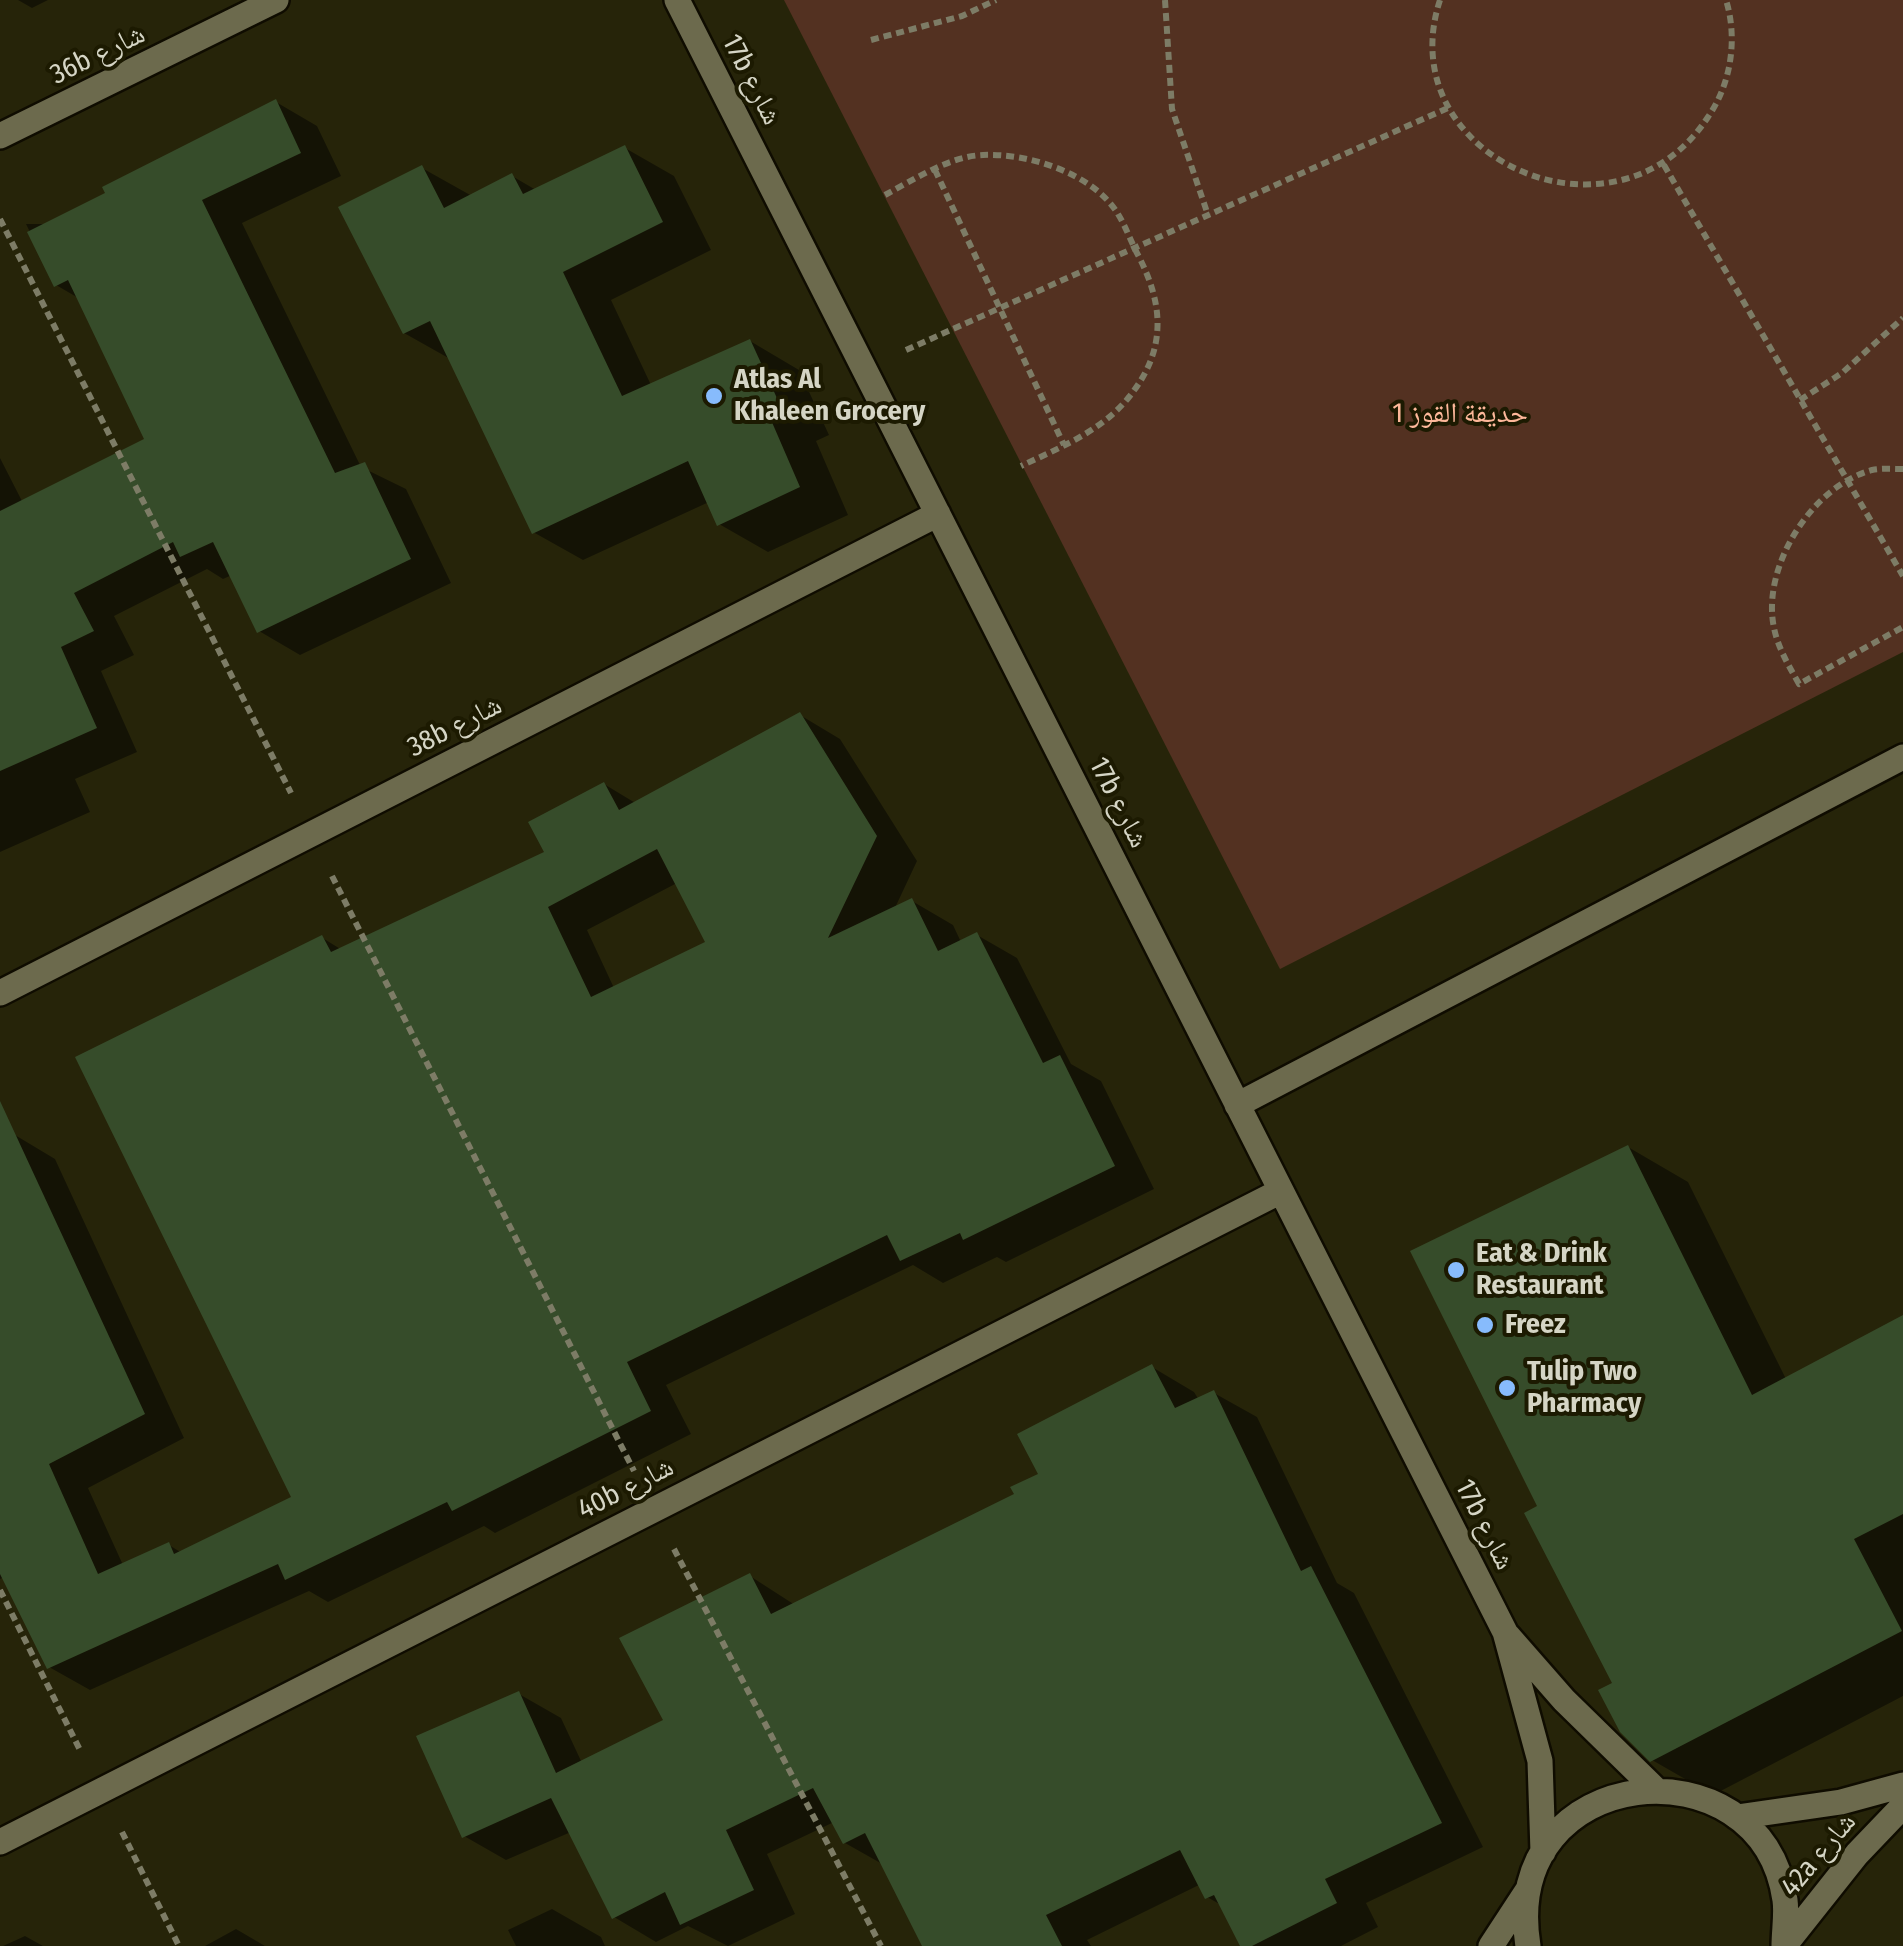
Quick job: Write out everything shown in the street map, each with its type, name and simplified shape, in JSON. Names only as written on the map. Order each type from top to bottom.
[{"type":"street","name":"36b شارع","points":[[0,136],[276,0]]},
{"type":"street","name":"17b شارع","points":[[677,0],[1505,1632],[1540,1761],[1543,1852]]},
{"type":"street","name":"38b شارع","points":[[0,993],[938,514]]},
{"type":"street","points":[[1237,1104],[1903,756]]},
{"type":"street","name":"40b شارع","points":[[0,1842],[1281,1192]]},
{"type":"street","name":"17b شارع","points":[[1505,1632],[1564,1700],[1655,1789]]},
{"type":"street","name":"42a شارع","points":[[1738,1818],[1841,1802],[1903,1785]]},
{"type":"street","points":[[1491,1946],[1528,1891],[1543,1852],[1564,1826],[1591,1806],[1622,1792],[1655,1789],[1699,1796],[1738,1818],[1768,1854],[1785,1899],[1784,1946]]},
{"type":"street","name":"42a شارع","points":[[1784,1946],[1856,1854],[1903,1806]]},
{"type":"street","points":[[1528,1891],[1528,1946]]},
{"type":"path","points":[[1166,0],[1172,108],[1208,216]]},
{"type":"path","points":[[1440,0],[1433,42],[1450,106],[1474,140],[1506,166],[1544,182],[1585,188],[1626,182],[1664,165],[1696,136],[1720,100],[1731,58],[1726,0]]},
{"type":"path","points":[[870,40],[962,16],[991,1]]},
{"type":"path","points":[[864,368],[1450,106]]},
{"type":"path","points":[[885,195],[935,170],[980,154],[1036,160],[1101,195],[1117,212],[1159,304],[1154,352],[1128,399],[1093,429],[1021,466]]},
{"type":"path","points":[[1664,165],[1903,576]]},
{"type":"path","points":[[935,170],[1064,446]]},
{"type":"path","points":[[0,219],[653,1508],[880,1946]]},
{"type":"path","points":[[1800,400],[1842,373],[1903,318]]},
{"type":"path","points":[[1903,468],[1872,470],[1848,482],[1825,496],[1798,527],[1782,562],[1772,625],[1799,684],[1903,628]]},
{"type":"green space","name":"حديقة القوز 1","points":[[784,0],[1903,0],[1903,652],[1280,969]]},
{"type":"building","points":[[276,99],[301,153],[202,200],[335,473],[365,462],[411,559],[257,633],[213,542],[180,557],[173,542],[74,593],[94,631],[61,647],[97,728],[0,771],[0,511],[144,439],[68,280],[54,287],[27,232],[105,193],[102,187]]},
{"type":"building","points":[[625,145],[663,222],[563,272],[622,396],[750,339],[781,407],[768,413],[800,487],[717,526],[688,461],[532,534],[430,321],[403,334],[338,207],[422,165],[444,208],[512,173],[523,194]]},
{"type":"building","points":[[800,712],[877,836],[828,938],[912,898],[938,951],[977,932],[1043,1063],[1060,1055],[1115,1166],[963,1240],[960,1233],[900,1261],[887,1235],[627,1362],[651,1411],[452,1511],[447,1502],[285,1580],[278,1564],[47,1669],[0,1574],[0,1101],[145,1414],[49,1464],[98,1574],[169,1542],[174,1554],[291,1497],[75,1057],[322,935],[331,952],[544,852],[528,822],[604,782],[619,810]],"holes":[[[657,849],[705,942],[591,997],[548,907]]]},
{"type":"building","points":[[1628,1145],[1752,1395],[1903,1315],[1903,1514],[1854,1539],[1902,1631],[1650,1762],[1620,1732],[1598,1690],[1612,1683],[1524,1513],[1537,1506],[1410,1251]]},
{"type":"building","points":[[1152,1364],[1175,1408],[1214,1390],[1301,1571],[1311,1566],[1442,1823],[1325,1879],[1337,1903],[1252,1946],[1240,1946],[1214,1895],[1205,1899],[1180,1850],[1046,1915],[1062,1946],[922,1946],[865,1833],[843,1844],[813,1788],[726,1830],[754,1890],[680,1925],[665,1892],[612,1919],[551,1798],[462,1838],[416,1736],[519,1691],[556,1773],[663,1720],[619,1638],[750,1573],[771,1614],[1014,1494],[1010,1487],[1038,1474],[1017,1434]]},
{"type":"place","name":"Atlas Al Khaleen Grocery","points":[[714,396]]},
{"type":"place","name":"Eat & Drink Restaurant","points":[[1456,1270]]},
{"type":"place","name":"Freez","points":[[1485,1325]]},
{"type":"place","name":"Tulip Two Pharmacy","points":[[1507,1388]]}]
